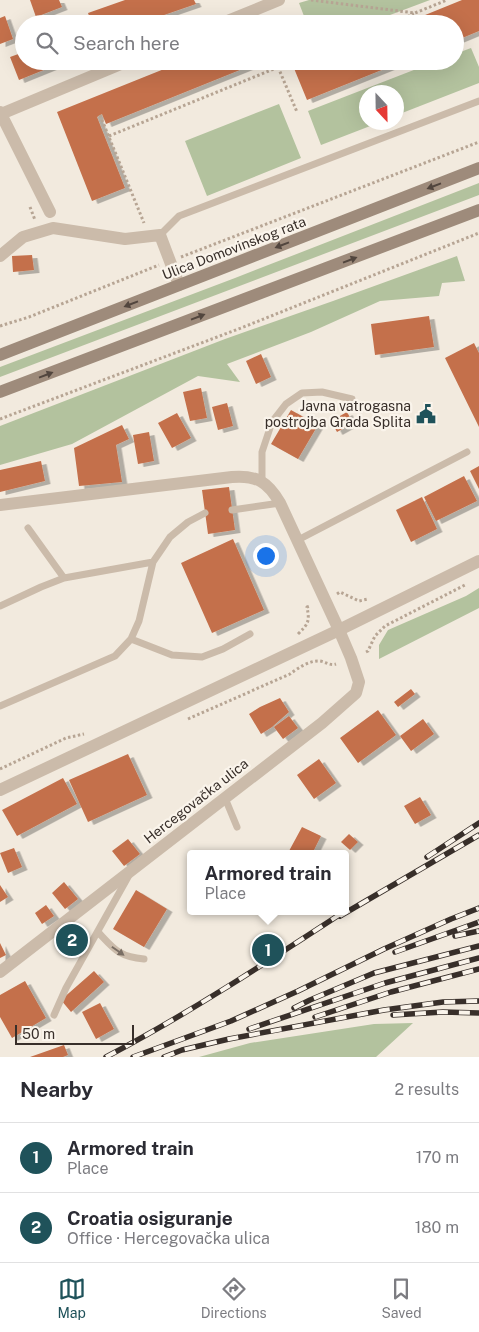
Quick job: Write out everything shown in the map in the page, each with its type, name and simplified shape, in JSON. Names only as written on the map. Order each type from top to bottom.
[{"type":"main road","name":"Ulica Domovinskog rata","points":[[0,355],[479,168]]},
{"type":"main road","points":[[0,392],[479,210]]},
{"type":"street","points":[[242,15],[279,0]]},
{"type":"street","points":[[50,212],[1,113],[106,70]]},
{"type":"street","points":[[0,256],[23,237],[53,228],[125,239],[155,235],[171,261],[179,285]]},
{"type":"street","points":[[0,505],[232,477],[250,476],[262,482]]},
{"type":"street","name":"Hercegovačka ulica","points":[[0,972],[322,723],[356,693],[359,682],[339,630],[280,503],[273,490],[262,482]]},
{"type":"street","points":[[0,790],[339,630],[479,561]]},
{"type":"lane","points":[[155,235],[179,216],[479,101]]},
{"type":"lane","points":[[262,482],[262,452],[272,422],[286,404],[302,393],[322,392],[352,399]]},
{"type":"lane","points":[[296,540],[467,452]]},
{"type":"lane","points":[[232,510],[280,503]]},
{"type":"lane","points":[[0,706],[115,656],[131,640],[139,621],[153,562],[170,537],[188,522],[205,513]]},
{"type":"lane","points":[[28,528],[64,578]]},
{"type":"lane","points":[[0,606],[64,578],[153,562]]},
{"type":"lane","points":[[131,640],[172,655],[202,657],[223,649],[250,634]]},
{"type":"lane","points":[[225,798],[237,828]]},
{"type":"lane","points":[[54,1015],[66,988],[132,870]]},
{"type":"lane","points":[[98,932],[117,952],[131,958],[144,959]]},
{"type":"path","points":[[311,0],[415,14],[447,0]]},
{"type":"path","points":[[109,136],[271,70]]},
{"type":"path","points":[[279,70],[297,112]]},
{"type":"path","points":[[100,115],[155,235]]},
{"type":"path","points":[[0,326],[29,317],[479,142]]},
{"type":"path","points":[[0,419],[241,328],[479,233]]},
{"type":"path","points":[[366,652],[375,636],[385,626],[470,583]]},
{"type":"path","points":[[184,720],[290,674],[302,666],[319,661],[333,665],[336,664]]},
{"type":"green space","points":[[309,0],[430,0],[390,15],[304,15],[299,3]]},
{"type":"green space","points":[[471,48],[479,67],[479,83],[404,112],[404,85],[375,85],[414,70],[464,70],[464,51]]},
{"type":"green space","points":[[359,91],[360,130],[321,145],[308,111]]},
{"type":"green space","points":[[279,104],[301,158],[207,196],[185,141]]},
{"type":"green space","points":[[479,183],[479,195],[0,377],[0,367]]},
{"type":"green space","points":[[457,256],[465,281],[442,283],[439,296],[380,301],[311,332],[227,364],[240,382],[198,376],[72,444],[0,465],[0,426],[225,339]]},
{"type":"green space","points":[[479,588],[479,608],[379,659],[379,645],[388,630],[466,596]]},
{"type":"green space","points":[[413,1023],[376,1057],[199,1057],[250,1043],[374,1024]]},
{"type":"building","points":[[30,0],[59,0],[62,7],[41,15],[35,15]]},
{"type":"building","points":[[125,0],[194,0],[196,4],[164,15],[89,15],[88,13]]},
{"type":"building","points":[[462,0],[479,0],[479,31],[464,37],[464,15],[425,15]]},
{"type":"building","points":[[5,16],[13,39],[0,44],[0,18]]},
{"type":"building","points":[[15,55],[15,70],[10,57]]},
{"type":"building","points":[[15,70],[44,70],[19,80]]},
{"type":"building","points":[[162,70],[240,70],[106,124],[102,114],[97,117],[125,188],[92,201],[57,112]]},
{"type":"building","points":[[295,70],[382,70],[307,100]]},
{"type":"building","points":[[32,255],[34,270],[13,272],[12,256]]},
{"type":"building","points":[[429,316],[434,347],[375,355],[371,324]]},
{"type":"building","points":[[474,343],[479,353],[479,427],[445,358]]},
{"type":"building","points":[[261,354],[271,377],[256,384],[246,361]]},
{"type":"building","points":[[201,388],[207,418],[190,421],[183,392]]},
{"type":"building","points":[[227,403],[233,426],[218,430],[212,407]]},
{"type":"building","points":[[291,410],[318,425],[298,459],[271,444]]},
{"type":"building","points":[[347,412],[353,423],[337,432],[331,421]]},
{"type":"building","points":[[177,413],[191,438],[172,448],[158,423]]},
{"type":"building","points":[[122,425],[129,439],[116,445],[122,482],[79,486],[74,448]]},
{"type":"building","points":[[149,432],[154,461],[138,464],[133,435]]},
{"type":"building","points":[[41,461],[45,481],[0,492],[0,470]]},
{"type":"building","points":[[479,466],[479,489],[470,471]]},
{"type":"building","points":[[464,476],[477,501],[436,521],[424,497]]},
{"type":"building","points":[[229,487],[235,530],[208,534],[202,490]]},
{"type":"building","points":[[422,497],[437,529],[411,542],[396,510]]},
{"type":"building","points":[[233,539],[264,610],[212,633],[181,563]]},
{"type":"building","points":[[411,689],[415,694],[398,707],[394,702]]},
{"type":"building","points":[[280,698],[289,712],[261,734],[249,714]]},
{"type":"building","points":[[378,710],[396,735],[358,763],[340,738]]},
{"type":"building","points":[[289,716],[298,728],[283,739],[274,727]]},
{"type":"building","points":[[423,719],[434,734],[411,751],[400,736]]},
{"type":"building","points":[[128,754],[147,795],[88,822],[69,780]]},
{"type":"building","points":[[319,759],[336,783],[314,799],[297,775]]},
{"type":"building","points":[[63,778],[77,804],[17,836],[2,810]]},
{"type":"building","points":[[420,797],[431,815],[415,824],[404,806]]},
{"type":"building","points":[[302,827],[321,836],[314,850],[290,850]]},
{"type":"building","points":[[349,834],[358,842],[350,850],[341,842]]},
{"type":"building","points":[[128,839],[140,854],[124,866],[112,851]]},
{"type":"building","points":[[14,848],[22,867],[8,873],[0,853]]},
{"type":"building","points":[[64,882],[78,899],[65,909],[52,893]]},
{"type":"building","points":[[0,885],[8,897],[0,902]]},
{"type":"building","points":[[136,890],[167,909],[144,947],[113,929]]},
{"type":"building","points":[[46,905],[54,916],[42,924],[35,913]]},
{"type":"building","points":[[74,934],[78,939],[69,946],[65,941]]},
{"type":"building","points":[[0,943],[6,955],[0,958]]},
{"type":"building","points":[[94,971],[104,982],[71,1012],[61,1000]]},
{"type":"building","points":[[25,981],[46,1018],[12,1038],[0,1017],[0,995]]},
{"type":"building","points":[[100,1003],[114,1029],[96,1039],[82,1012]]},
{"type":"building","points":[[64,1045],[68,1055],[63,1057],[30,1057]]},
{"type":"railway","points":[[427,857],[479,823]]},
{"type":"railway","points":[[349,911],[479,835]]},
{"type":"railway","points":[[133,1057],[231,1021],[384,949],[479,908]]},
{"type":"railway","points":[[106,1057],[197,1005],[339,915]]},
{"type":"railway","points":[[395,952],[479,922]]},
{"type":"railway","points":[[455,936],[479,931]]},
{"type":"railway","points":[[294,1008],[374,973],[479,946]]},
{"type":"railway","points":[[249,1029],[385,983],[479,958]]},
{"type":"railway","points":[[315,1017],[391,992],[479,969]]},
{"type":"railway","points":[[164,1057],[182,1050],[229,1039],[384,1010],[443,1002],[479,1001]]},
{"type":"railway","points":[[393,1015],[443,1012],[479,1013]]},
{"type":"place","name":"Javna vatrogasna postrojba Grada Splita","points":[[426,414]]},
{"type":"place","name":"Croatia osiguranje","points":[[72,940]]},
{"type":"place","name":"Armored train","points":[[268,950]]}]
